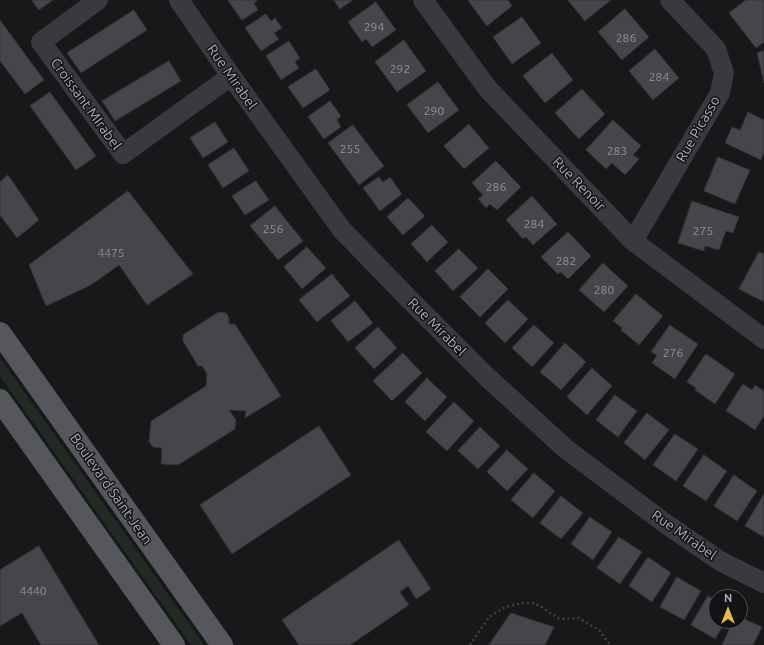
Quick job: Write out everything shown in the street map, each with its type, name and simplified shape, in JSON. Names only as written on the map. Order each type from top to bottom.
[{"type":"main road","name":"Boulevard Saint-Jean","points":[[0,333],[222,645]]},
{"type":"main road","points":[[0,400],[168,643]]},
{"type":"street","name":"Croissant MIrabel","points":[[98,0],[41,42],[123,154],[231,76]]},
{"type":"street","name":"Rue Mirabel","points":[[179,0],[231,76],[342,230],[486,376],[566,449],[720,561],[764,582]]},
{"type":"street","name":"Rue Renoir","points":[[423,0],[488,89],[633,241],[764,339]]},
{"type":"street","name":"Rue Picasso","points":[[633,241],[720,93],[724,72],[716,50],[670,0]]},
{"type":"path","points":[[470,645],[489,617],[505,607],[523,603],[533,603],[558,618],[579,618],[600,631],[610,645]]},
{"type":"shaded area","points":[[0,358],[204,645],[191,645],[0,376]]},
{"type":"building","points":[[32,0],[53,0],[39,10]]},
{"type":"building","points":[[228,0],[258,0],[254,3],[258,10],[242,20]]},
{"type":"building","points":[[334,0],[353,0],[340,9]]},
{"type":"building","points":[[468,0],[508,0],[512,6],[487,26]]},
{"type":"building","points":[[568,0],[611,0],[585,21]]},
{"type":"building","points":[[746,0],[764,0],[764,42],[756,48],[729,13]]},
{"type":"building","points":[[376,2],[396,30],[372,47],[366,39],[362,42],[348,22]]},
{"type":"building","points":[[625,9],[649,37],[622,60],[598,32]]},
{"type":"building","points":[[134,10],[147,30],[81,73],[67,53]]},
{"type":"building","points":[[266,14],[271,21],[275,18],[282,28],[274,33],[279,39],[261,51],[245,28]]},
{"type":"building","points":[[522,17],[541,43],[512,64],[493,37]]},
{"type":"building","points":[[0,20],[44,80],[25,94],[0,61]]},
{"type":"building","points":[[404,40],[426,71],[397,92],[375,62]]},
{"type":"building","points":[[289,41],[300,58],[295,62],[299,68],[281,80],[266,56]]},
{"type":"building","points":[[655,49],[679,78],[653,100],[629,71]]},
{"type":"building","points":[[764,51],[764,83],[757,53]]},
{"type":"building","points":[[552,53],[573,80],[545,103],[523,76]]},
{"type":"building","points":[[169,61],[181,81],[115,121],[102,101]]},
{"type":"building","points":[[316,69],[330,90],[303,108],[288,87]]},
{"type":"building","points":[[438,82],[459,110],[428,133],[407,105]]},
{"type":"building","points":[[582,89],[605,114],[579,139],[555,113]]},
{"type":"building","points":[[50,92],[96,156],[76,170],[30,106]]},
{"type":"building","points":[[330,101],[341,116],[337,120],[341,127],[324,139],[308,117]]},
{"type":"building","points":[[748,112],[764,120],[764,152],[761,160],[725,143],[732,127],[740,130]]},
{"type":"building","points":[[613,120],[641,146],[633,155],[639,159],[625,175],[612,163],[606,169],[586,150]]},
{"type":"building","points":[[215,122],[228,142],[203,158],[190,138]]},
{"type":"building","points":[[469,124],[489,148],[464,169],[444,146]]},
{"type":"building","points":[[353,125],[384,166],[359,185],[328,143]]},
{"type":"building","points":[[234,148],[249,171],[223,188],[208,165]]},
{"type":"building","points":[[718,157],[750,170],[735,204],[704,191]]},
{"type":"building","points":[[496,161],[521,187],[497,210],[490,204],[486,208],[478,199],[483,195],[472,183]]},
{"type":"building","points":[[8,175],[39,220],[17,238],[0,215],[0,182]]},
{"type":"building","points":[[379,177],[383,182],[390,177],[402,194],[380,211],[363,188]]},
{"type":"building","points":[[256,181],[269,200],[245,215],[232,196]]},
{"type":"building","points":[[128,191],[193,274],[147,305],[119,265],[91,285],[46,306],[29,265]]},
{"type":"building","points":[[532,196],[557,224],[533,245],[526,237],[523,239],[506,220]]},
{"type":"building","points":[[408,198],[425,216],[403,235],[387,217]]},
{"type":"building","points":[[692,201],[739,217],[733,233],[726,231],[719,250],[705,246],[704,251],[678,243]]},
{"type":"building","points":[[275,206],[303,241],[278,260],[250,226]]},
{"type":"building","points":[[432,225],[448,242],[427,262],[411,244]]},
{"type":"building","points":[[568,232],[591,256],[568,279],[561,272],[558,274],[541,257]]},
{"type":"building","points":[[307,247],[326,268],[302,289],[284,267]]},
{"type":"building","points":[[459,249],[478,268],[453,291],[435,271]]},
{"type":"building","points":[[759,252],[764,254],[764,302],[739,289]]},
{"type":"building","points":[[603,263],[628,286],[604,312],[579,290]]},
{"type":"building","points":[[488,269],[508,289],[480,317],[460,297]]},
{"type":"building","points":[[332,274],[350,296],[317,322],[299,300]]},
{"type":"building","points":[[636,294],[663,316],[639,345],[613,321]]},
{"type":"building","points":[[508,300],[528,319],[505,343],[485,323]]},
{"type":"building","points":[[355,301],[373,323],[348,342],[331,321]]},
{"type":"building","points":[[219,312],[226,313],[229,318],[229,324],[235,324],[281,396],[245,418],[246,411],[229,410],[236,420],[235,429],[178,465],[161,464],[162,448],[153,447],[149,442],[151,421],[206,386],[207,374],[202,366],[198,366],[183,341],[183,335]]},
{"type":"building","points":[[534,325],[554,343],[532,367],[512,348]]},
{"type":"building","points":[[670,325],[698,344],[675,379],[652,363],[657,355],[651,352]]},
{"type":"building","points":[[378,327],[397,348],[374,369],[355,348]]},
{"type":"building","points":[[565,343],[586,362],[561,390],[540,372]]},
{"type":"building","points":[[403,353],[422,373],[392,401],[373,381]]},
{"type":"building","points":[[706,354],[735,374],[715,404],[695,390],[696,388],[687,382]]},
{"type":"building","points":[[592,368],[612,386],[587,415],[567,397]]},
{"type":"building","points":[[427,378],[447,397],[425,421],[405,402]]},
{"type":"building","points":[[743,384],[752,390],[755,385],[764,391],[764,416],[755,430],[726,411]]},
{"type":"building","points":[[615,395],[637,411],[618,437],[596,420]]},
{"type":"building","points":[[454,402],[474,421],[447,451],[426,432]]},
{"type":"building","points":[[647,413],[669,430],[645,460],[624,443]]},
{"type":"building","points":[[319,426],[351,475],[232,554],[200,505]]},
{"type":"building","points":[[480,427],[500,446],[478,469],[458,451]]},
{"type":"building","points":[[675,434],[698,449],[676,481],[653,465]]},
{"type":"building","points":[[507,450],[528,469],[507,491],[487,472]]},
{"type":"building","points":[[704,455],[727,471],[706,501],[683,486]]},
{"type":"building","points":[[534,473],[555,491],[533,518],[511,500]]},
{"type":"building","points":[[734,475],[757,491],[737,521],[714,506]]},
{"type":"building","points":[[764,494],[764,537],[745,526]]},
{"type":"building","points":[[561,496],[583,513],[561,539],[540,523]]},
{"type":"building","points":[[590,517],[612,532],[593,560],[571,544]]},
{"type":"building","points":[[619,537],[642,552],[620,584],[597,568]]},
{"type":"building","points":[[399,540],[431,589],[416,599],[408,586],[400,592],[409,605],[350,645],[299,645],[282,620]]},
{"type":"building","points":[[39,546],[99,645],[41,645],[22,613],[0,626],[0,570]]},
{"type":"building","points":[[648,557],[671,573],[652,602],[629,586]]},
{"type":"building","points":[[677,577],[701,591],[684,620],[660,607]]},
{"type":"building","points":[[708,596],[708,629],[721,629],[715,639],[691,625]]},
{"type":"building","points":[[511,613],[554,627],[545,645],[489,645]]},
{"type":"building","points":[[748,621],[762,627],[753,645],[722,645],[729,629],[748,629]]}]
